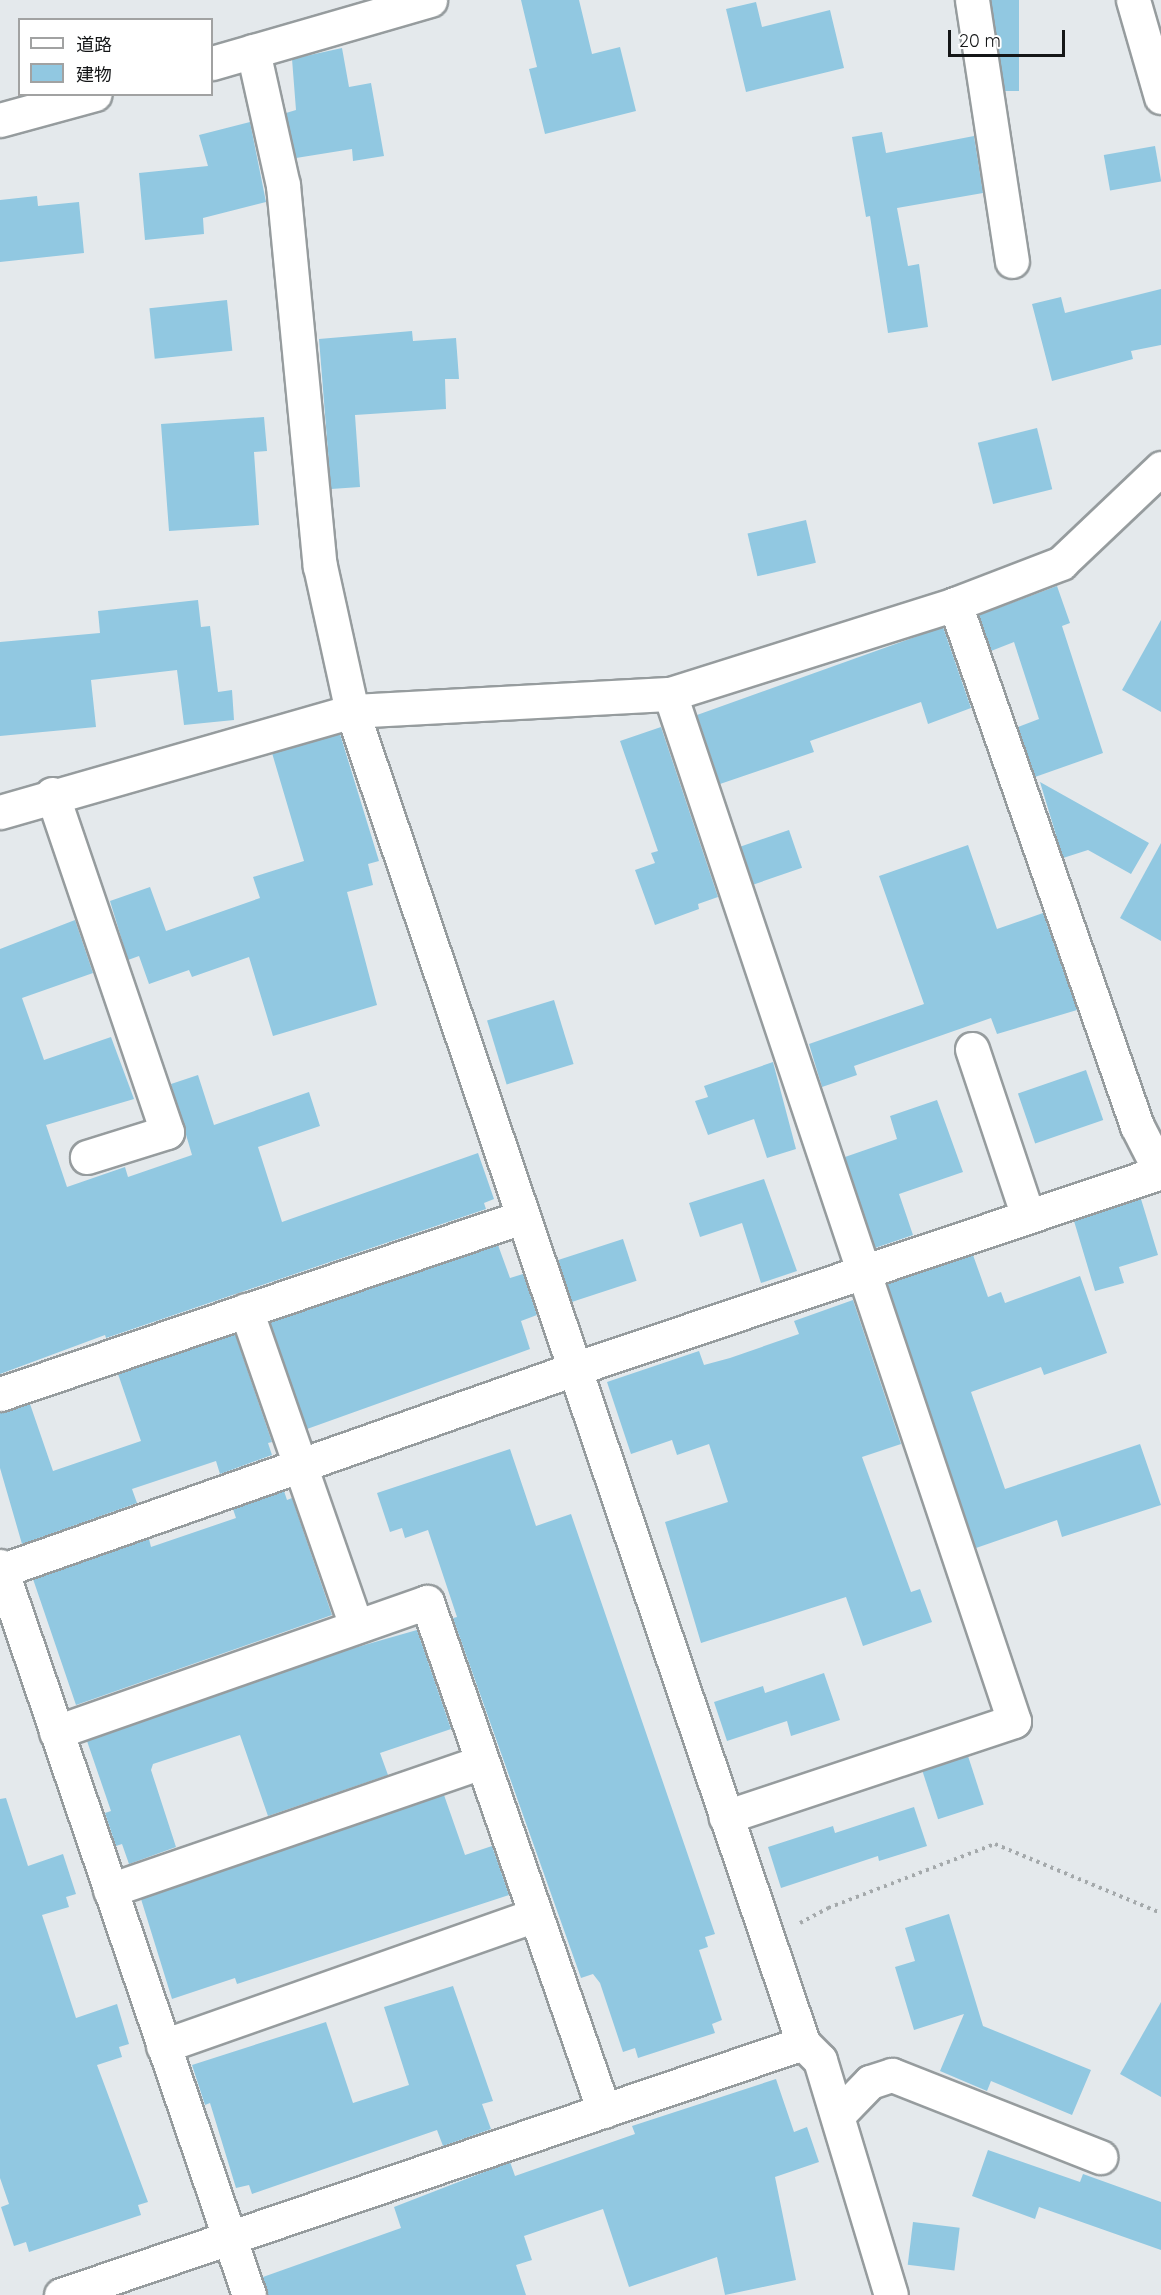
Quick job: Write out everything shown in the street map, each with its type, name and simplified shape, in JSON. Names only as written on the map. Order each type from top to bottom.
[{"type":"street","points":[[972,0],[1012,261]]},
{"type":"street","points":[[1133,0],[1161,97]]},
{"type":"street","points":[[213,63],[410,2]]},
{"type":"street","points":[[253,51],[283,185],[320,566],[352,711],[803,2043],[820,2060],[891,2295]]},
{"type":"street","points":[[0,120],[88,96]]},
{"type":"street","points":[[0,812],[52,794],[352,711],[670,694],[955,604],[1060,563],[1161,468]]},
{"type":"street","points":[[249,2295],[0,1569],[574,1370],[1161,1172],[1137,1126],[955,604]]},
{"type":"street","points":[[670,694],[1014,1721],[726,1817]]},
{"type":"street","points":[[52,794],[167,1132],[87,1156]]},
{"type":"street","points":[[972,1049],[1028,1216]]},
{"type":"street","points":[[0,1394],[522,1217]]},
{"type":"street","points":[[246,1310],[356,1626]]},
{"type":"street","points":[[56,1732],[427,1602],[604,2111]]},
{"type":"street","points":[[110,1890],[482,1762]]},
{"type":"street","points":[[163,2046],[536,1915]]},
{"type":"street","points":[[61,2295],[803,2043]]},
{"type":"street","points":[[838,2115],[870,2082],[892,2075],[1100,2157]]},
{"type":"path","points":[[768,1941],[828,1908],[995,1844],[1161,1913]]},
{"type":"building","points":[[521,0],[579,0],[592,54],[620,47],[636,111],[545,134],[529,69],[537,67]]},
{"type":"building","points":[[991,0],[1019,0],[1019,91],[991,91]]},
{"type":"building","points":[[756,2],[762,27],[830,10],[844,68],[746,92],[726,9]]},
{"type":"building","points":[[342,48],[349,87],[371,83],[384,156],[353,161],[352,149],[296,158],[286,113],[296,110],[292,59]]},
{"type":"building","points":[[250,122],[266,202],[203,218],[204,234],[145,240],[139,173],[208,166],[199,135]]},
{"type":"building","points":[[882,132],[886,153],[974,136],[983,193],[897,208],[908,266],[919,264],[928,327],[888,333],[870,216],[866,217],[852,137]]},
{"type":"building","points":[[1155,146],[1161,181],[1110,190],[1104,155]]},
{"type":"building","points":[[37,196],[38,206],[79,202],[84,253],[0,262],[0,200]]},
{"type":"building","points":[[1161,289],[1161,345],[1131,351],[1133,359],[1052,381],[1032,304],[1061,297],[1065,313]]},
{"type":"building","points":[[227,300],[232,351],[155,359],[149,308]]},
{"type":"building","points":[[412,331],[413,341],[456,338],[459,379],[445,379],[446,409],[355,415],[360,487],[331,489],[319,339]]},
{"type":"building","points":[[264,417],[267,451],[254,452],[259,525],[169,531],[161,424]]},
{"type":"building","points":[[1037,428],[1052,489],[993,504],[978,443]]},
{"type":"building","points":[[806,520],[816,563],[757,576],[748,533]]},
{"type":"building","points":[[1057,586],[1070,623],[1062,626],[1103,753],[1035,777],[1018,727],[1039,719],[1014,642],[991,651],[979,615]]},
{"type":"building","points":[[198,600],[201,627],[210,626],[218,692],[232,690],[234,720],[184,725],[177,670],[91,680],[96,727],[0,736],[0,642],[100,633],[98,611]]},
{"type":"building","points":[[1161,620],[1161,712],[1122,690]]},
{"type":"building","points":[[943,627],[971,708],[928,724],[921,702],[810,741],[814,752],[720,784],[697,715]]},
{"type":"building","points":[[661,727],[718,897],[698,904],[699,909],[655,925],[635,870],[655,863],[651,853],[658,851],[620,741]]},
{"type":"building","points":[[340,734],[379,861],[368,864],[373,885],[347,892],[377,1005],[273,1036],[249,957],[192,977],[189,970],[149,984],[139,956],[128,960],[110,901],[150,887],[166,931],[260,898],[253,877],[304,861],[272,753]]},
{"type":"building","points":[[1040,782],[1149,843],[1131,874],[1088,850],[1063,858]]},
{"type":"building","points":[[789,830],[802,868],[754,884],[741,847]]},
{"type":"building","points":[[1161,843],[1161,941],[1120,918]]},
{"type":"building","points":[[968,845],[997,929],[1043,913],[1077,1010],[997,1034],[991,1018],[854,1066],[857,1075],[822,1087],[809,1044],[924,1004],[879,876]]},
{"type":"building","points":[[75,920],[93,973],[22,998],[44,1060],[111,1037],[134,1099],[46,1125],[67,1187],[125,1167],[128,1177],[192,1155],[171,1084],[198,1075],[214,1125],[309,1092],[320,1126],[258,1147],[282,1222],[478,1153],[494,1199],[484,1203],[486,1209],[106,1338],[105,1335],[0,1374],[0,949]]},
{"type":"building","points":[[554,1000],[574,1064],[507,1085],[487,1020]]},
{"type":"building","points":[[773,1062],[796,1149],[767,1158],[754,1119],[708,1135],[695,1101],[708,1097],[704,1086]]},
{"type":"building","points":[[1086,1070],[1103,1120],[1035,1144],[1018,1093]]},
{"type":"building","points":[[937,1100],[963,1172],[899,1194],[913,1235],[875,1248],[845,1157],[897,1139],[890,1116]]},
{"type":"building","points":[[764,1179],[797,1271],[761,1283],[742,1223],[700,1237],[689,1203]]},
{"type":"building","points":[[1141,1199],[1158,1255],[1119,1267],[1124,1283],[1095,1291],[1074,1221]]},
{"type":"building","points":[[623,1239],[637,1281],[571,1302],[557,1260]]},
{"type":"building","points":[[498,1245],[510,1278],[523,1274],[537,1315],[521,1321],[530,1349],[307,1429],[270,1322]]},
{"type":"building","points":[[973,1255],[988,1297],[1001,1292],[1005,1303],[1080,1276],[1107,1353],[1044,1375],[1041,1367],[971,1392],[1005,1489],[1140,1444],[1161,1505],[1062,1537],[1057,1520],[976,1548],[887,1284]]},
{"type":"building","points":[[853,1300],[901,1444],[862,1457],[911,1592],[920,1589],[932,1622],[863,1646],[846,1597],[701,1643],[665,1522],[728,1502],[709,1444],[677,1455],[672,1440],[631,1454],[607,1382],[699,1351],[704,1365],[730,1358],[799,1334],[794,1321]]},
{"type":"building","points":[[235,1334],[272,1442],[268,1443],[272,1455],[220,1474],[216,1461],[132,1489],[137,1503],[22,1544],[0,1468],[0,1412],[30,1404],[53,1471],[141,1441],[118,1374]]},
{"type":"building","points":[[510,1449],[536,1526],[571,1514],[715,1934],[705,1937],[708,1947],[699,1950],[722,2020],[712,2024],[715,2033],[638,2058],[635,2048],[623,2052],[600,1983],[593,1974],[581,1978],[453,1618],[457,1617],[428,1530],[405,1538],[402,1528],[390,1532],[377,1493]]},
{"type":"building","points":[[284,1491],[287,1500],[292,1498],[332,1615],[76,1705],[33,1579],[149,1539],[151,1547],[236,1518],[233,1509]]},
{"type":"building","points":[[417,1630],[451,1729],[380,1753],[388,1775],[268,1816],[240,1735],[153,1764],[151,1770],[176,1847],[129,1864],[122,1844],[116,1846],[105,1813],[111,1811],[87,1741],[347,1650]]},
{"type":"building","points":[[824,1673],[840,1720],[791,1736],[787,1721],[727,1741],[714,1702],[763,1686],[765,1693]]},
{"type":"building","points":[[968,1756],[984,1805],[938,1819],[922,1771]]},
{"type":"building","points":[[444,1795],[465,1855],[492,1846],[509,1895],[237,1984],[235,1978],[172,1999],[141,1899]]},
{"type":"building","points":[[6,1798],[28,1866],[63,1854],[76,1894],[66,1897],[69,1907],[42,1915],[76,2018],[117,2004],[129,2044],[119,2047],[122,2057],[97,2065],[148,2202],[138,2205],[141,2215],[29,2252],[26,2242],[14,2246],[1,2207],[9,2204],[0,2178],[0,1799]]},
{"type":"building","points":[[914,1807],[927,1846],[879,1861],[878,1856],[781,1888],[768,1847],[833,1826],[835,1833]]},
{"type":"building","points":[[949,1914],[983,2026],[1091,2070],[1072,2115],[991,2081],[987,2091],[940,2071],[964,2014],[914,2030],[895,1967],[915,1961],[905,1928]]},
{"type":"building","points":[[453,1986],[493,2101],[482,2104],[491,2129],[443,2146],[437,2130],[252,2194],[249,2185],[236,2188],[210,2103],[205,2105],[192,2065],[326,2022],[353,2103],[409,2085],[384,2007]]},
{"type":"building","points":[[1161,2002],[1161,2097],[1120,2074]]},
{"type":"building","points":[[776,2079],[794,2132],[807,2127],[819,2162],[775,2177],[796,2280],[725,2295],[717,2257],[629,2287],[603,2209],[524,2236],[532,2260],[516,2265],[526,2295],[267,2295],[263,2277],[401,2228],[394,2207],[510,2162],[515,2176],[635,2134],[632,2126]]},
{"type":"building","points":[[988,2150],[1080,2182],[1083,2174],[1161,2202],[1161,2250],[1039,2207],[1035,2219],[972,2196]]},
{"type":"building","points":[[913,2222],[960,2228],[954,2270],[908,2265]]}]
